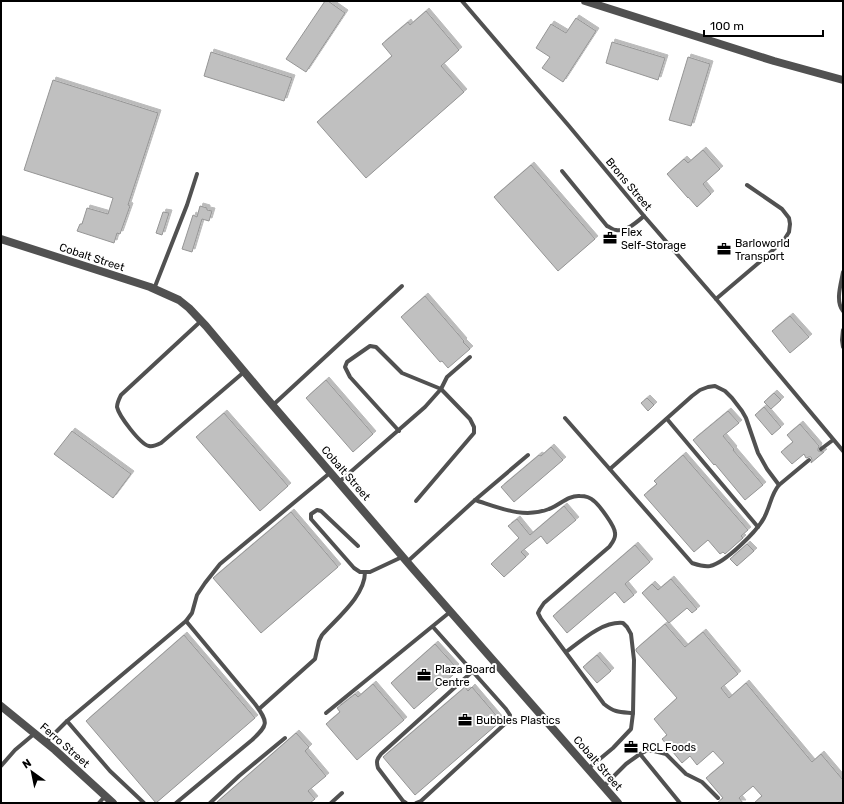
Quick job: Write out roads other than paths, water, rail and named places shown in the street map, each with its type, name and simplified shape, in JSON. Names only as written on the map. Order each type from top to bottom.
[{"type":"street","points":[[585,1],[774,61],[843,80]]},
{"type":"street","name":"Cobalt Street","points":[[1,239],[154,289],[178,300],[189,308],[201,320],[272,405],[618,803]]},
{"type":"street","name":"Ferro Street","points":[[1,706],[34,734],[46,742],[113,803]]},
{"type":"lane","name":"Brons Street","points":[[462,1],[716,299],[843,451]]},
{"type":"lane","points":[[466,1],[468,8]]},
{"type":"lane","points":[[562,171],[607,226],[616,230],[625,229],[636,224],[644,216]]},
{"type":"lane","points":[[154,289],[197,174]]},
{"type":"lane","points":[[716,299],[784,240],[789,232],[789,218],[782,208],[747,185]]},
{"type":"lane","points":[[843,272],[839,299],[840,306],[843,311]]},
{"type":"lane","points":[[272,405],[402,286]]},
{"type":"lane","points":[[201,320],[121,395],[117,407],[120,414],[138,438],[144,444],[150,446],[155,446],[161,443],[244,372]]},
{"type":"lane","points":[[843,330],[843,347]]},
{"type":"lane","points":[[399,430],[350,377],[345,368],[347,362],[367,347],[372,346],[379,350],[402,373],[441,389],[470,419],[474,427],[474,433],[416,501]]},
{"type":"lane","points":[[339,482],[426,407],[441,389],[447,377],[470,357]]},
{"type":"lane","points":[[610,469],[692,396],[700,390],[715,386],[725,392],[742,411],[746,418],[758,453],[767,469],[779,485]]},
{"type":"lane","points":[[565,418],[692,563],[701,567],[711,566],[719,562],[736,549],[758,527],[766,516],[773,493],[779,485],[809,460]]},
{"type":"lane","points":[[667,419],[758,527]]},
{"type":"lane","points":[[821,449],[833,440]]},
{"type":"lane","points":[[358,546],[321,511],[317,510],[311,514],[311,519],[354,568],[360,572],[375,570],[405,559],[528,456]]},
{"type":"lane","points":[[46,742],[67,721],[186,621],[192,613],[197,595],[220,564],[331,472]]},
{"type":"lane","points":[[475,500],[514,512],[528,513],[540,512],[569,497],[589,497],[595,501],[612,524],[615,533],[614,541],[544,603],[538,613],[604,704],[612,710],[618,712],[633,713]]},
{"type":"lane","points":[[259,709],[314,660],[322,635],[354,600],[365,580],[365,572]]},
{"type":"lane","points":[[326,713],[451,612]]},
{"type":"lane","points":[[176,803],[252,740],[265,726],[263,716],[259,709],[186,621]]},
{"type":"lane","points":[[566,652],[588,635],[613,623],[623,623],[631,634],[634,660],[633,713],[631,729],[613,748],[589,768]]},
{"type":"lane","points":[[416,803],[509,719],[510,715],[433,627]]},
{"type":"lane","points":[[406,803],[378,768],[376,762],[377,759],[473,671]]},
{"type":"lane","points":[[67,721],[110,771],[144,803]]},
{"type":"lane","points":[[1,766],[15,750],[34,734]]},
{"type":"lane","points":[[210,803],[239,776],[285,738]]},
{"type":"lane","points":[[604,786],[626,764],[640,754],[646,751],[654,751],[666,754],[686,774],[699,780],[718,798]]},
{"type":"lane","points":[[640,754],[680,803]]},
{"type":"lane","points":[[331,803],[342,793]]},
{"type":"lane","points":[[99,803],[106,796]]},
{"type":"place","name":"Flex Self-Storage","points":[[610,238]]},
{"type":"place","name":"Barloworld Transport","points":[[724,249]]},
{"type":"place","name":"Plaza Board Centre","points":[[424,675]]},
{"type":"place","name":"Bubbles Plastics","points":[[465,720]]},
{"type":"place","name":"RCL Foods","points":[[631,747]]}]
